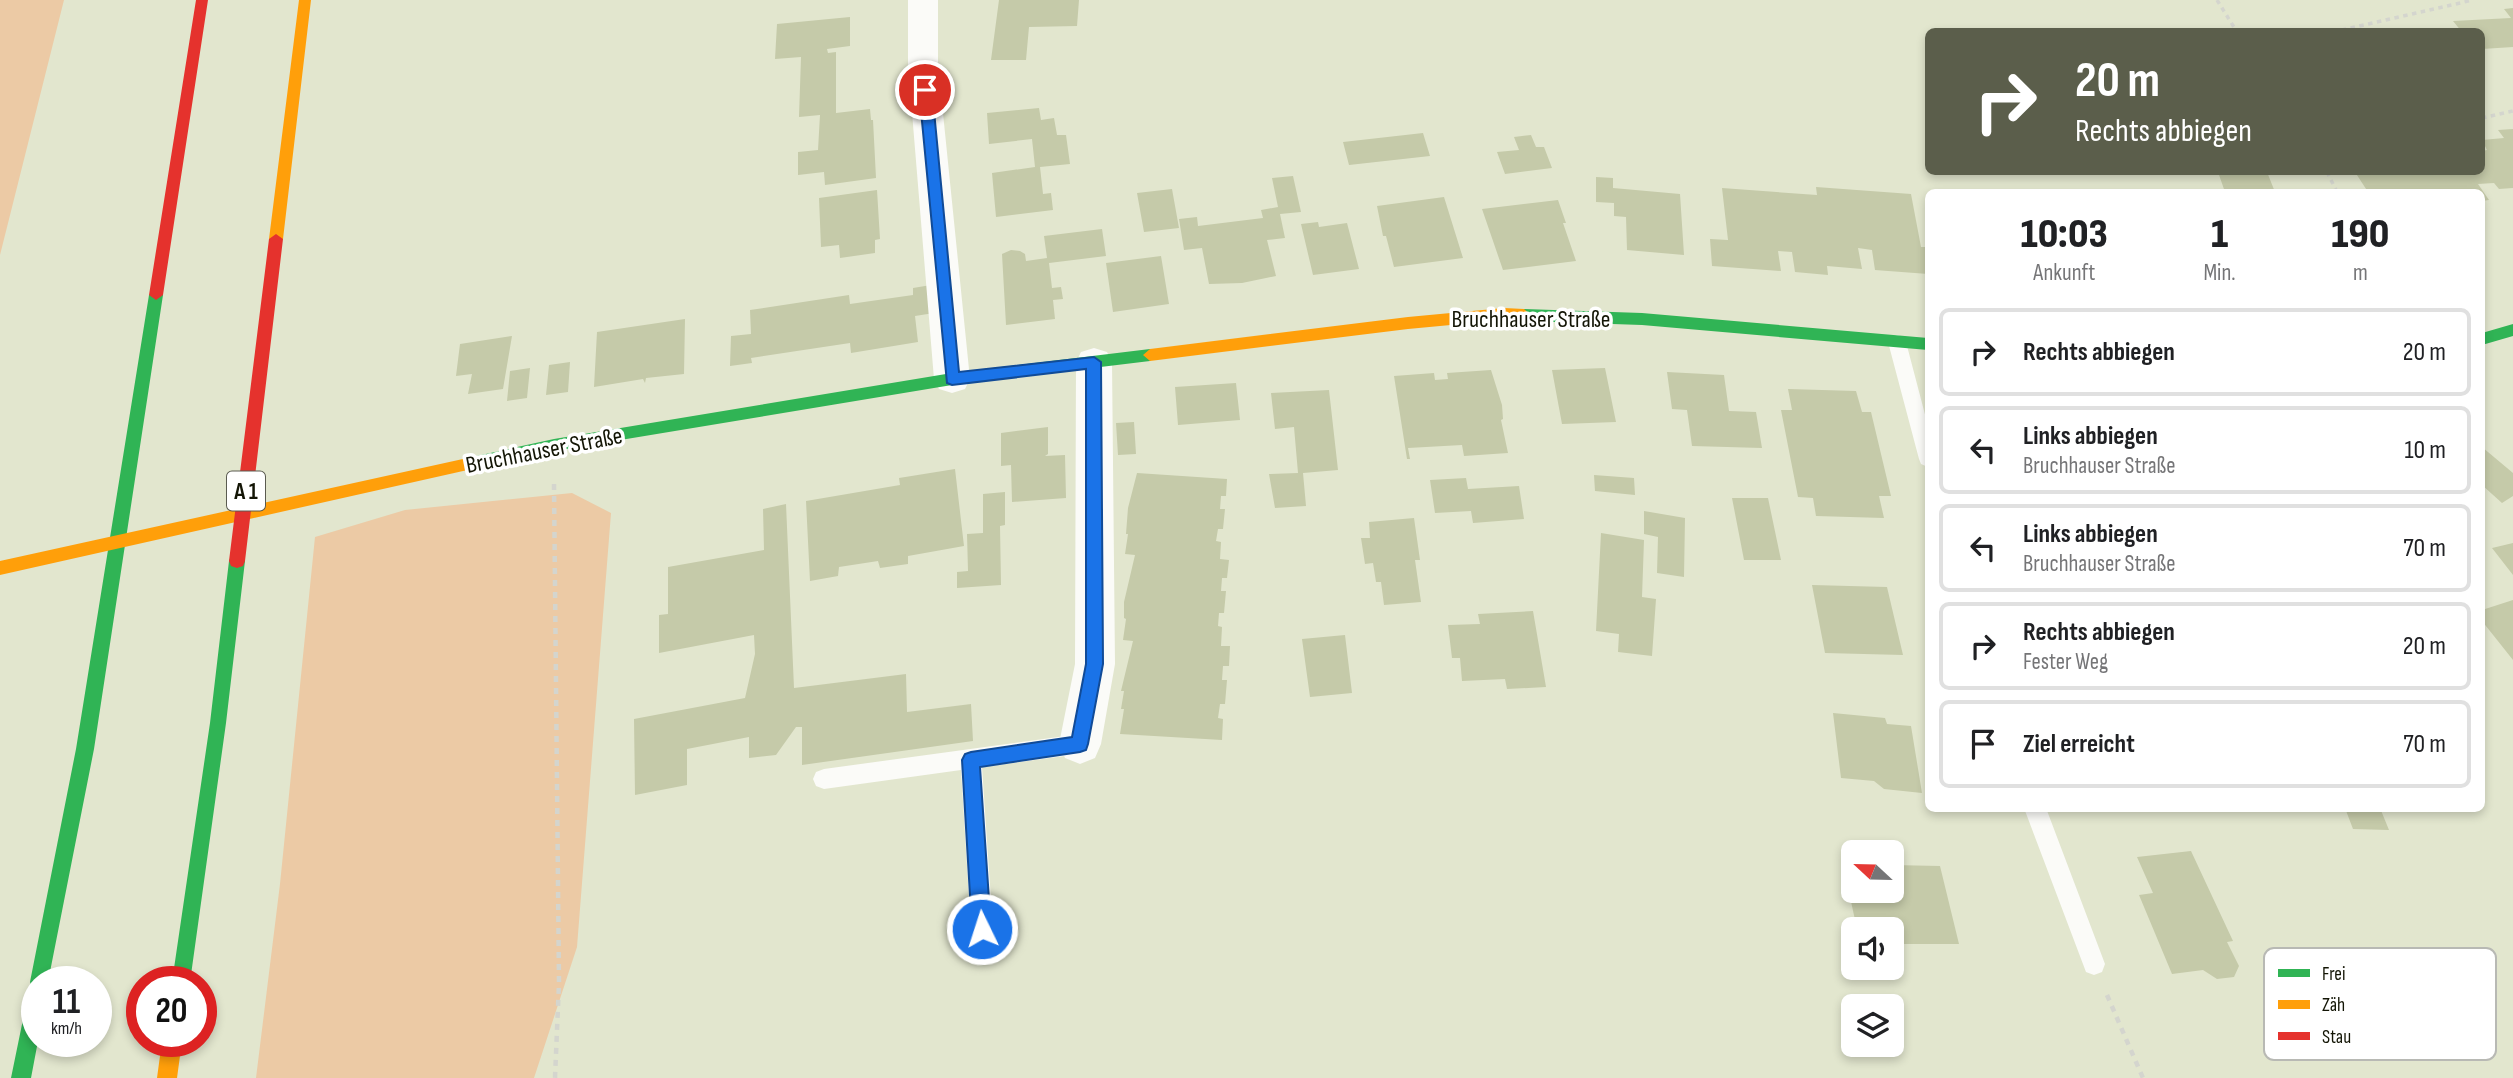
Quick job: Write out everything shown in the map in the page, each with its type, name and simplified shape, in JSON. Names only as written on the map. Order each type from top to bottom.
[{"type":"main road","points":[[42,966],[85,749],[202,0]]},
{"type":"main road","name":"A 1","points":[[183,966],[220,710],[305,0]]},
{"type":"main road","name":"Bruchhauser Straße","points":[[0,568],[554,445],[952,379],[1408,323],[1504,314],[1642,319],[1925,344]]},
{"type":"main road","points":[[2485,338],[2513,330]]},
{"type":"main road","points":[[20,1078],[24,1057]]},
{"type":"main road","points":[[167,1078],[170,1057]]},
{"type":"street","points":[[923,0],[923,64],[952,379]]},
{"type":"street","points":[[1080,744],[1095,664],[1094,362]]},
{"type":"lane","points":[[1897,342],[1925,448]]},
{"type":"lane","points":[[824,779],[1080,744]]},
{"type":"lane","points":[[971,760],[982,929]]},
{"type":"lane","points":[[2037,812],[2094,964]]},
{"type":"path","points":[[2217,0],[2234,28]]},
{"type":"path","points":[[2350,28],[2473,0]]},
{"type":"path","points":[[2485,117],[2513,111]]},
{"type":"path","points":[[554,445],[559,970],[555,1078]]},
{"type":"path","points":[[2094,964],[2143,1078]]},
{"type":"shaded area","points":[[0,0],[64,0],[0,255]]},
{"type":"shaded area","points":[[572,493],[611,513],[577,947],[534,1078],[256,1078],[280,884],[315,537],[405,510]]},
{"type":"building","points":[[999,0],[1079,0],[1077,26],[1029,27],[1026,60],[991,60]]},
{"type":"building","points":[[2513,8],[2513,47],[2485,49],[2485,28],[2459,28],[2453,21],[2511,18],[2504,9]]},
{"type":"building","points":[[850,17],[850,46],[827,49],[828,53],[836,52],[836,113],[870,109],[876,178],[825,185],[824,172],[798,175],[798,152],[818,150],[820,115],[799,117],[801,57],[775,59],[777,24]]},
{"type":"building","points":[[1039,108],[1041,120],[1054,118],[1057,135],[1066,135],[1070,164],[1040,167],[1043,194],[1051,193],[1053,210],[996,217],[992,173],[1035,167],[1032,139],[989,144],[987,113]]},
{"type":"building","points":[[2513,129],[2513,188],[2499,189],[2494,183],[2478,184],[2481,189],[2366,189],[2357,175],[2485,175],[2485,140],[2504,138],[2498,130]]},
{"type":"building","points":[[1423,133],[1430,156],[1349,165],[1343,142]]},
{"type":"building","points":[[1531,135],[1536,147],[1544,147],[1552,168],[1505,174],[1497,152],[1519,150],[1514,137]]},
{"type":"building","points":[[2219,175],[2268,175],[2274,189],[2224,189]]},
{"type":"building","points":[[1293,176],[1301,212],[1280,214],[1285,238],[1267,240],[1276,276],[1242,283],[1209,284],[1202,248],[1184,250],[1179,219],[1197,217],[1198,226],[1263,218],[1261,210],[1278,207],[1272,178]]},
{"type":"building","points":[[1596,177],[1613,178],[1613,188],[1680,194],[1684,255],[1627,250],[1626,217],[1614,216],[1614,203],[1596,202]]},
{"type":"building","points":[[1816,187],[1911,194],[1921,247],[1925,247],[1925,274],[1875,270],[1872,250],[1858,248],[1862,269],[1827,266],[1828,275],[1795,272],[1792,252],[1778,251],[1781,271],[1712,266],[1710,239],[1728,240],[1722,188],[1817,195]]},
{"type":"building","points":[[1172,189],[1179,228],[1144,232],[1137,193]]},
{"type":"building","points":[[877,190],[880,239],[875,240],[875,253],[840,258],[839,245],[821,247],[819,198]]},
{"type":"building","points":[[1444,197],[1463,258],[1394,267],[1386,236],[1383,236],[1377,206]]},
{"type":"building","points":[[1558,200],[1576,261],[1503,270],[1482,209]]},
{"type":"building","points":[[1318,222],[1319,227],[1347,223],[1359,269],[1313,275],[1301,224]]},
{"type":"building","points":[[1102,229],[1106,256],[1049,263],[1052,288],[1061,287],[1063,299],[1053,300],[1055,319],[1006,325],[1002,254],[1011,250],[1020,251],[1025,254],[1026,261],[1047,258],[1044,236]]},
{"type":"building","points":[[1161,256],[1169,304],[1113,312],[1106,263]]},
{"type":"building","points":[[931,285],[934,313],[915,316],[918,342],[851,353],[850,343],[751,358],[752,363],[730,366],[731,336],[751,334],[750,310],[849,295],[850,304],[913,295],[913,288]]},
{"type":"building","points":[[685,319],[684,374],[646,378],[645,383],[643,379],[594,387],[597,332]]},
{"type":"building","points":[[512,336],[503,389],[468,394],[472,374],[456,376],[460,344]]},
{"type":"building","points":[[570,362],[568,392],[546,395],[549,365]]},
{"type":"building","points":[[530,368],[527,398],[507,401],[510,371]]},
{"type":"building","points":[[1605,368],[1616,422],[1562,424],[1552,370]]},
{"type":"building","points":[[1491,370],[1502,405],[1501,420],[1508,453],[1464,456],[1462,445],[1408,448],[1410,459],[1407,459],[1394,376],[1434,373],[1435,380],[1448,379],[1447,373]]},
{"type":"building","points":[[1667,372],[1724,375],[1729,411],[1756,412],[1762,448],[1692,446],[1687,410],[1672,409]]},
{"type":"building","points":[[1236,383],[1240,420],[1178,425],[1175,387]]},
{"type":"building","points":[[1788,389],[1856,391],[1862,412],[1871,412],[1891,496],[1879,496],[1884,518],[1816,516],[1813,498],[1798,497],[1781,410],[1792,410]]},
{"type":"building","points":[[1329,390],[1338,470],[1303,473],[1306,506],[1275,508],[1269,474],[1298,473],[1294,427],[1275,429],[1271,393]]},
{"type":"building","points":[[1134,422],[1136,454],[1118,455],[1116,423]]},
{"type":"building","points":[[1048,427],[1048,454],[1045,456],[1065,455],[1066,498],[1012,502],[1011,465],[1001,466],[1001,433]]},
{"type":"building","points":[[2485,450],[2513,473],[2513,496],[2502,503],[2485,488]]},
{"type":"building","points":[[955,469],[964,546],[908,556],[908,564],[880,568],[878,561],[839,567],[838,576],[810,581],[806,501],[900,485],[899,478]]},
{"type":"building","points":[[1137,473],[1227,479],[1226,496],[1221,496],[1220,509],[1225,509],[1223,529],[1218,529],[1216,541],[1221,542],[1220,559],[1229,560],[1227,578],[1222,578],[1221,591],[1226,591],[1224,613],[1219,613],[1218,626],[1222,627],[1221,646],[1230,646],[1229,666],[1223,666],[1222,680],[1227,680],[1225,704],[1220,704],[1218,718],[1223,719],[1222,740],[1120,734],[1124,709],[1121,709],[1124,691],[1121,691],[1133,641],[1123,640],[1126,619],[1124,602],[1135,555],[1125,554],[1126,534],[1128,508]]},
{"type":"building","points":[[1594,475],[1634,478],[1635,495],[1595,491]]},
{"type":"building","points":[[1466,478],[1468,489],[1519,486],[1524,519],[1473,523],[1471,511],[1435,513],[1430,480]]},
{"type":"building","points":[[1005,492],[1005,525],[1000,526],[1001,585],[957,588],[957,572],[968,571],[967,534],[983,533],[983,494]]},
{"type":"building","points":[[1732,498],[1768,498],[1781,560],[1744,560]]},
{"type":"building","points":[[786,504],[794,688],[906,674],[907,712],[971,704],[973,741],[802,765],[802,727],[796,727],[776,755],[749,758],[749,737],[687,749],[687,785],[635,795],[634,719],[745,698],[755,654],[754,635],[659,653],[659,615],[668,614],[668,567],[764,550],[763,509]]},
{"type":"building","points":[[1644,511],[1685,518],[1684,577],[1657,573],[1658,537],[1644,534]]},
{"type":"building","points":[[1414,518],[1420,560],[1415,560],[1421,602],[1384,605],[1381,582],[1376,582],[1373,563],[1365,564],[1361,538],[1370,538],[1369,522]]},
{"type":"building","points":[[1601,533],[1644,540],[1642,597],[1656,599],[1652,656],[1618,652],[1619,634],[1596,631]]},
{"type":"building","points":[[2513,543],[2513,575],[2492,548]]},
{"type":"building","points":[[1812,585],[1887,587],[1903,655],[1825,653]]},
{"type":"building","points":[[2513,600],[2513,660],[2485,625],[2485,609]]},
{"type":"building","points":[[1533,611],[1546,687],[1507,689],[1505,679],[1462,681],[1460,658],[1452,658],[1448,625],[1480,624],[1478,614]]},
{"type":"building","points":[[1345,635],[1352,693],[1310,697],[1302,639]]},
{"type":"building","points":[[1833,713],[1885,718],[1887,724],[1911,726],[1922,793],[1884,789],[1874,781],[1841,778]]},
{"type":"building","points":[[2347,812],[2382,812],[2389,830],[2353,829]]},
{"type":"building","points":[[2191,851],[2233,941],[2227,942],[2239,966],[2234,977],[2217,979],[2203,970],[2172,974],[2139,895],[2153,893],[2137,857]]},
{"type":"building","points":[[1904,865],[1940,866],[1959,944],[1904,944],[1904,917],[1854,917],[1851,903],[1904,903]]},
{"type":"traffic: fast","points":[[42,966],[85,749],[156,295]]},
{"type":"traffic: fast","points":[[1524,315],[1642,319],[1925,344]]},
{"type":"traffic: fast","points":[[2485,338],[2513,330]]},
{"type":"traffic: fast","points":[[472,463],[554,445],[952,379],[1150,355]]},
{"type":"traffic: fast","points":[[183,966],[218,723],[237,561]]},
{"type":"traffic: fast","points":[[21,1078],[25,1057]]},
{"type":"traffic: slow","points":[[276,239],[305,0]]},
{"type":"traffic: slow","points":[[1150,355],[1408,323],[1504,314],[1524,315]]},
{"type":"traffic: slow","points":[[0,568],[472,463]]},
{"type":"traffic: slow","points":[[167,1078],[170,1057]]},
{"type":"traffic: jam","points":[[156,295],[202,0]]},
{"type":"traffic: jam","points":[[237,561],[276,239]]},
{"type":"route","points":[[925,90],[952,379],[1094,362],[1095,664],[1080,744],[971,760],[982,929]]}]
